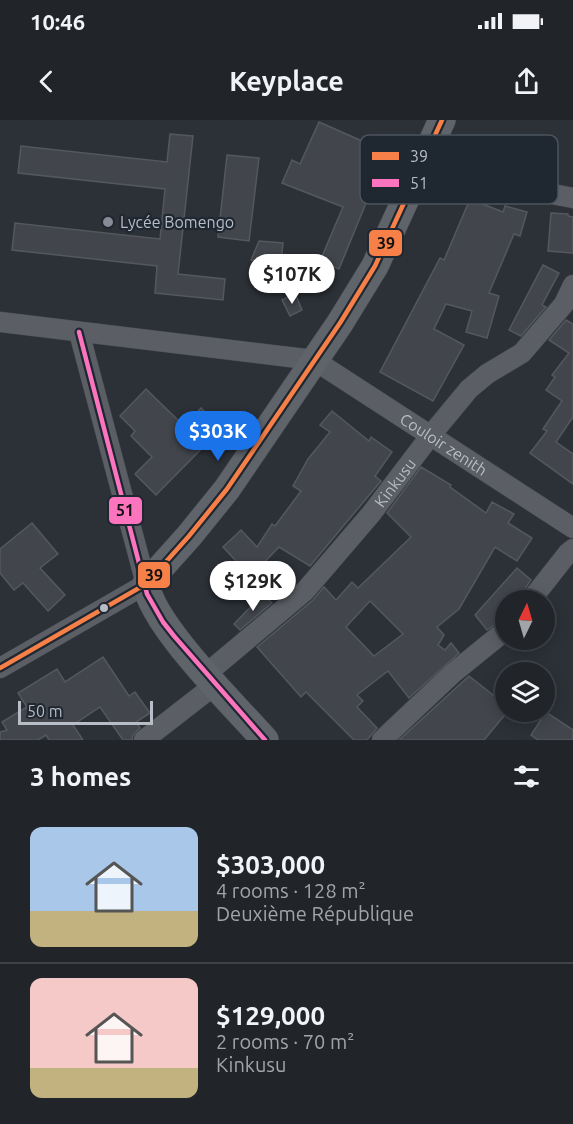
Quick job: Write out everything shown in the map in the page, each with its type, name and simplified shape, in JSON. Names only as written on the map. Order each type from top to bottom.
[{"type":"street","points":[[436,135],[442,120]]},
{"type":"street","points":[[558,195],[573,198]]},
{"type":"street","points":[[0,668],[146,584],[189,536],[227,489],[340,323],[375,266],[405,204]]},
{"type":"street","name":"Kinkusu","points":[[144,740],[305,591],[371,514],[430,435],[469,388],[522,353],[564,303],[573,285]]},
{"type":"street","points":[[0,322],[314,360]]},
{"type":"street","points":[[79,332],[147,594],[163,622],[265,740]]},
{"type":"street","name":"Couloir zenith","points":[[314,360],[573,528]]},
{"type":"street","points":[[539,590],[573,549]]},
{"type":"street","points":[[382,740],[453,673],[495,639]]},
{"type":"building","points":[[319,122],[360,140],[360,204],[366,204],[339,269],[320,261],[343,207],[282,183],[292,160],[300,164]]},
{"type":"building","points":[[170,134],[193,136],[178,274],[225,279],[223,300],[155,293],[157,266],[12,250],[15,223],[160,239],[165,189],[18,173],[21,146],[167,162]]},
{"type":"building","points":[[227,155],[259,158],[249,241],[218,237]]},
{"type":"building","points":[[468,204],[483,204],[503,212],[505,206],[527,212],[520,236],[514,234],[489,293],[499,296],[487,338],[466,332],[472,311],[446,304],[434,329],[464,345],[433,401],[380,372],[440,258],[444,260]]},
{"type":"building","points":[[551,213],[568,214],[573,217],[573,253],[548,251]]},
{"type":"building","points":[[259,241],[283,243],[281,263],[251,260]]},
{"type":"building","points":[[543,265],[559,273],[542,305],[546,307],[521,336],[509,330]]},
{"type":"building","points":[[295,293],[302,310],[290,316],[282,300]]},
{"type":"building","points":[[566,320],[573,324],[573,417],[556,442],[573,454],[573,484],[530,453],[547,431],[543,429],[562,401],[546,390],[555,377],[552,375],[569,353],[549,340]]},
{"type":"building","points":[[146,389],[184,426],[201,408],[222,428],[156,495],[135,474],[152,457],[131,436],[135,431],[120,416]]},
{"type":"building","points":[[332,411],[369,441],[371,437],[392,452],[375,476],[381,481],[310,566],[279,547],[256,571],[253,568],[225,590],[216,579],[237,562],[223,547],[241,530],[257,547],[272,524],[275,526],[301,491],[293,486],[308,459],[330,432],[320,425]]},
{"type":"building","points":[[421,467],[451,485],[450,487],[486,513],[492,502],[514,514],[508,523],[532,538],[517,561],[495,547],[459,609],[437,627],[444,635],[438,645],[445,650],[451,643],[459,653],[409,698],[388,671],[357,695],[363,701],[357,707],[377,728],[367,740],[354,740],[306,692],[301,697],[257,647],[313,600],[324,587],[336,600],[352,582],[358,588],[411,537],[387,513]],"holes":[[[370,601],[403,634],[374,656],[346,627]]]},
{"type":"building","points":[[32,523],[58,554],[40,568],[65,595],[48,611],[23,583],[14,590],[0,573],[0,549]]},
{"type":"building","points":[[517,568],[531,580],[524,590],[497,590]]},
{"type":"building","points":[[495,593],[495,625],[487,630],[475,615]]},
{"type":"building","points":[[263,594],[272,603],[240,630],[234,624]]},
{"type":"building","points":[[103,657],[129,696],[135,692],[150,713],[136,722],[140,728],[133,735],[132,740],[123,740],[100,707],[73,725],[83,740],[49,740],[46,735],[38,740],[0,740],[0,732],[7,730],[2,722],[27,707],[18,693],[57,669],[65,682]]},
{"type":"building","points":[[469,676],[495,696],[495,722],[499,722],[484,740],[399,740]]},
{"type":"building","points":[[555,718],[573,730],[573,740],[538,740],[531,735],[539,722],[555,722]]},
{"type":"transit line","name":"39","points":[[435,135],[442,120]]},
{"type":"transit line","name":"39","points":[[0,668],[146,584],[189,536],[227,489],[340,323],[375,266],[403,204]]},
{"type":"transit line","name":"51","points":[[79,332],[147,594],[174,636],[265,740]]},
{"type":"place","name":"Lycée Bomengo","points":[[108,222]]}]
